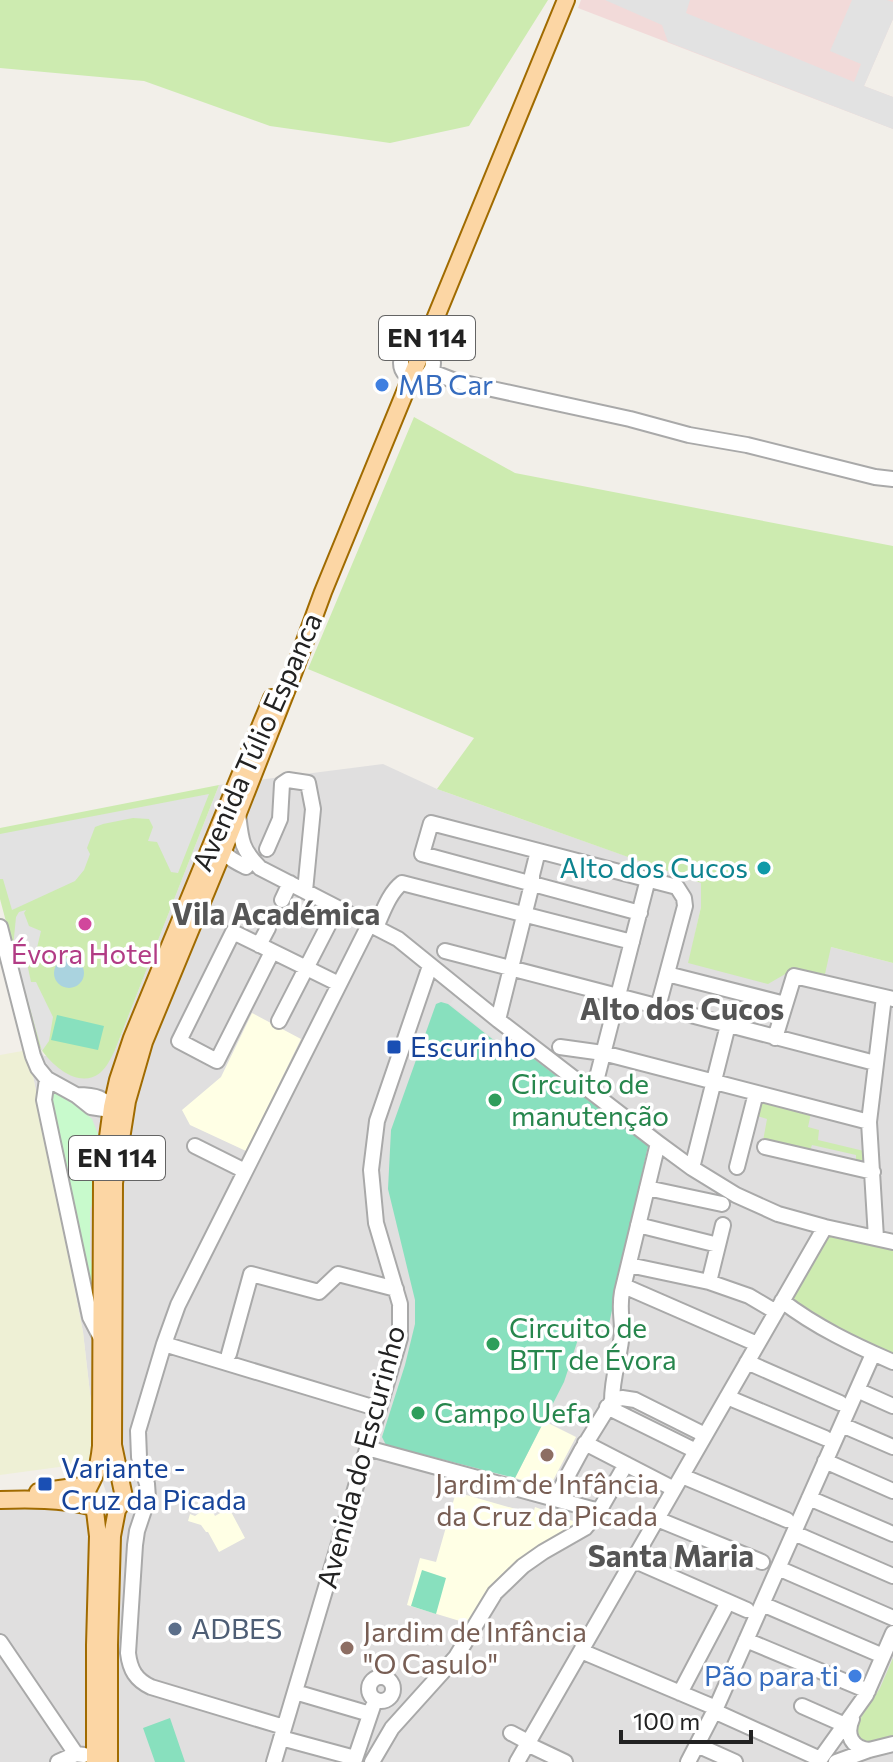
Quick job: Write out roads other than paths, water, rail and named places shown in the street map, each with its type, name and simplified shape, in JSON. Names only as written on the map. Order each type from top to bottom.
[{"type":"main road","name":"EN 114","points":[[411,376],[566,0]]},
{"type":"main road","name":"EN 114","points":[[531,85],[574,0]]},
{"type":"main road","name":"Avenida Túlio Espanca","points":[[100,1759],[109,1645],[112,1536],[117,1510],[124,1497],[113,1445],[113,1142],[118,1080],[204,861],[232,810],[284,667],[323,592],[411,376]]},
{"type":"main road","name":"Avenida Túlio Espanca","points":[[114,1105],[225,852],[232,810]]},
{"type":"main road","name":"Avenida Túlio Espanca","points":[[100,1759],[95,1732],[98,1536],[86,1492],[99,1463],[101,1446],[102,1182],[113,1142]]},
{"type":"main road","points":[[0,1493],[39,1492],[91,1482],[107,1475],[120,1483]]},
{"type":"main road","points":[[0,1500],[39,1499],[74,1502],[102,1513],[117,1510]]},
{"type":"street","points":[[422,349],[433,359],[432,372]]},
{"type":"street","points":[[411,376],[422,379],[432,372]]},
{"type":"street","points":[[432,372],[455,381],[893,479]]},
{"type":"street","points":[[267,849],[280,819],[282,784],[288,780],[308,783],[313,809],[305,891]]},
{"type":"street","points":[[232,810],[251,863]]},
{"type":"street","points":[[640,913],[422,854],[431,823],[677,887],[685,906],[658,1007]]},
{"type":"street","points":[[204,861],[235,850],[251,863],[398,939],[658,1143],[736,1195],[764,1210],[893,1242]]},
{"type":"street","points":[[498,1020],[538,851]]},
{"type":"street","points":[[211,879],[251,863]]},
{"type":"street","points":[[593,1093],[648,879]]},
{"type":"street","points":[[282,900],[290,883]]},
{"type":"street","points":[[295,1692],[372,1707],[354,1760],[151,1687],[136,1678],[129,1663],[135,1537],[148,1498],[137,1438],[178,1305],[339,984],[397,886],[402,883],[632,942]]},
{"type":"street","points":[[279,1021],[333,916]]},
{"type":"street","points":[[0,927],[38,1068],[47,1079],[76,1095],[91,1101],[104,1099],[114,1105]]},
{"type":"street","points":[[268,928],[266,949],[217,1061],[179,1041],[233,932],[266,949],[339,984]]},
{"type":"street","points":[[445,951],[875,1063]]},
{"type":"street","name":"Avenida do Escurinho","points":[[274,1762],[400,1338],[400,1304],[376,1223],[371,1170],[377,1121],[430,966]]},
{"type":"street","points":[[667,974],[785,1004]]},
{"type":"street","points":[[775,1038],[794,976],[888,998],[875,1063],[869,1122],[876,1238]]},
{"type":"street","points":[[692,1168],[728,1025]]},
{"type":"street","points":[[560,1047],[603,1053],[869,1122]]},
{"type":"street","points":[[47,1079],[44,1100],[90,1317],[101,1338]]},
{"type":"street","points":[[91,1101],[118,1080]]},
{"type":"street","points":[[737,1167],[756,1093]]},
{"type":"street","points":[[91,1101],[100,1123],[113,1142]]},
{"type":"street","points":[[555,1499],[609,1404],[622,1333],[620,1312],[623,1289],[658,1143]]},
{"type":"street","points":[[195,1146],[245,1171]]},
{"type":"street","points":[[765,1147],[873,1172]]},
{"type":"street","points":[[647,1188],[722,1204]]},
{"type":"street","points":[[638,1225],[718,1245]]},
{"type":"street","points":[[709,1282],[723,1225]]},
{"type":"street","points":[[517,1762],[825,1227]]},
{"type":"street","points":[[629,1265],[709,1282],[779,1306],[893,1362]]},
{"type":"street","points":[[229,1354],[251,1274],[319,1292],[338,1274],[396,1289]]},
{"type":"street","points":[[623,1289],[757,1344]]},
{"type":"street","points":[[164,1344],[379,1409]]},
{"type":"street","points":[[688,1762],[715,1710],[778,1568],[790,1526],[809,1498],[873,1354]]},
{"type":"street","points":[[747,1362],[840,1403]]},
{"type":"street","points":[[857,1390],[893,1406]]},
{"type":"street","points":[[727,1397],[825,1438]]},
{"type":"street","points":[[609,1404],[622,1398],[635,1400],[705,1435]]},
{"type":"street","points":[[609,1404],[696,1451]]},
{"type":"street","points":[[842,1425],[893,1447]]},
{"type":"street","points":[[585,1443],[626,1464],[790,1526],[893,1576]]},
{"type":"street","points":[[367,1448],[599,1511]]},
{"type":"street","points":[[825,1461],[893,1491]]},
{"type":"street","points":[[372,1762],[392,1728],[456,1657],[501,1586],[543,1552],[585,1528],[599,1511],[626,1464]]},
{"type":"street","points":[[809,1498],[893,1534]]},
{"type":"street","points":[[657,1519],[762,1562]]},
{"type":"street","points":[[633,1560],[747,1610]]},
{"type":"street","points":[[778,1568],[893,1618]]},
{"type":"street","points":[[680,1693],[728,1602]]},
{"type":"street","points":[[762,1604],[883,1656]]},
{"type":"street","points":[[581,1651],[680,1693],[819,1760],[868,1691],[893,1633]]},
{"type":"street","points":[[746,1640],[868,1691]]},
{"type":"street","points":[[0,1642],[69,1759]]},
{"type":"street","points":[[802,1706],[849,1720]]},
{"type":"street","points":[[849,1720],[851,1741],[869,1750]]},
{"type":"street","points":[[69,1759],[95,1732]]},
{"type":"street","points":[[511,1733],[565,1762]]},
{"type":"street","points":[[836,1762],[893,1744]]},
{"type":"street","points":[[697,1745],[735,1762]]},
{"type":"street","points":[[69,1759],[88,1755],[100,1759]]},
{"type":"water","points":[[69,958],[80,962],[84,973],[80,984],[69,988],[58,984],[54,973],[58,962]]},
{"type":"place","name":"MB Car","points":[[382,385]]},
{"type":"place","name":"Alto dos Cucos","points":[[764,868]]},
{"type":"place","name":"Évora Hotel","points":[[85,924]]},
{"type":"place","name":"Escurinho","points":[[394,1047]]},
{"type":"place","name":"Circuito de manutenção","points":[[495,1100]]},
{"type":"place","name":"Circuito de BTT de Évora","points":[[493,1344]]},
{"type":"place","name":"Campo Uefa","points":[[418,1413]]},
{"type":"place","name":"Jardim de Infância da Cruz da Picada","points":[[547,1455]]},
{"type":"place","name":"Variante - Cruz da Picada","points":[[45,1484]]},
{"type":"place","name":"ADBES","points":[[175,1629]]},
{"type":"place","name":"Jardim de Infância \"O Casulo\"","points":[[347,1648]]},
{"type":"place","name":"Pão para ti","points":[[855,1676]]},
{"type":"district","name":"Vila Académica","points":[[276,915]]},
{"type":"district","name":"Alto dos Cucos","points":[[682,1010]]},
{"type":"district","name":"Santa Maria","points":[[671,1557]]}]
